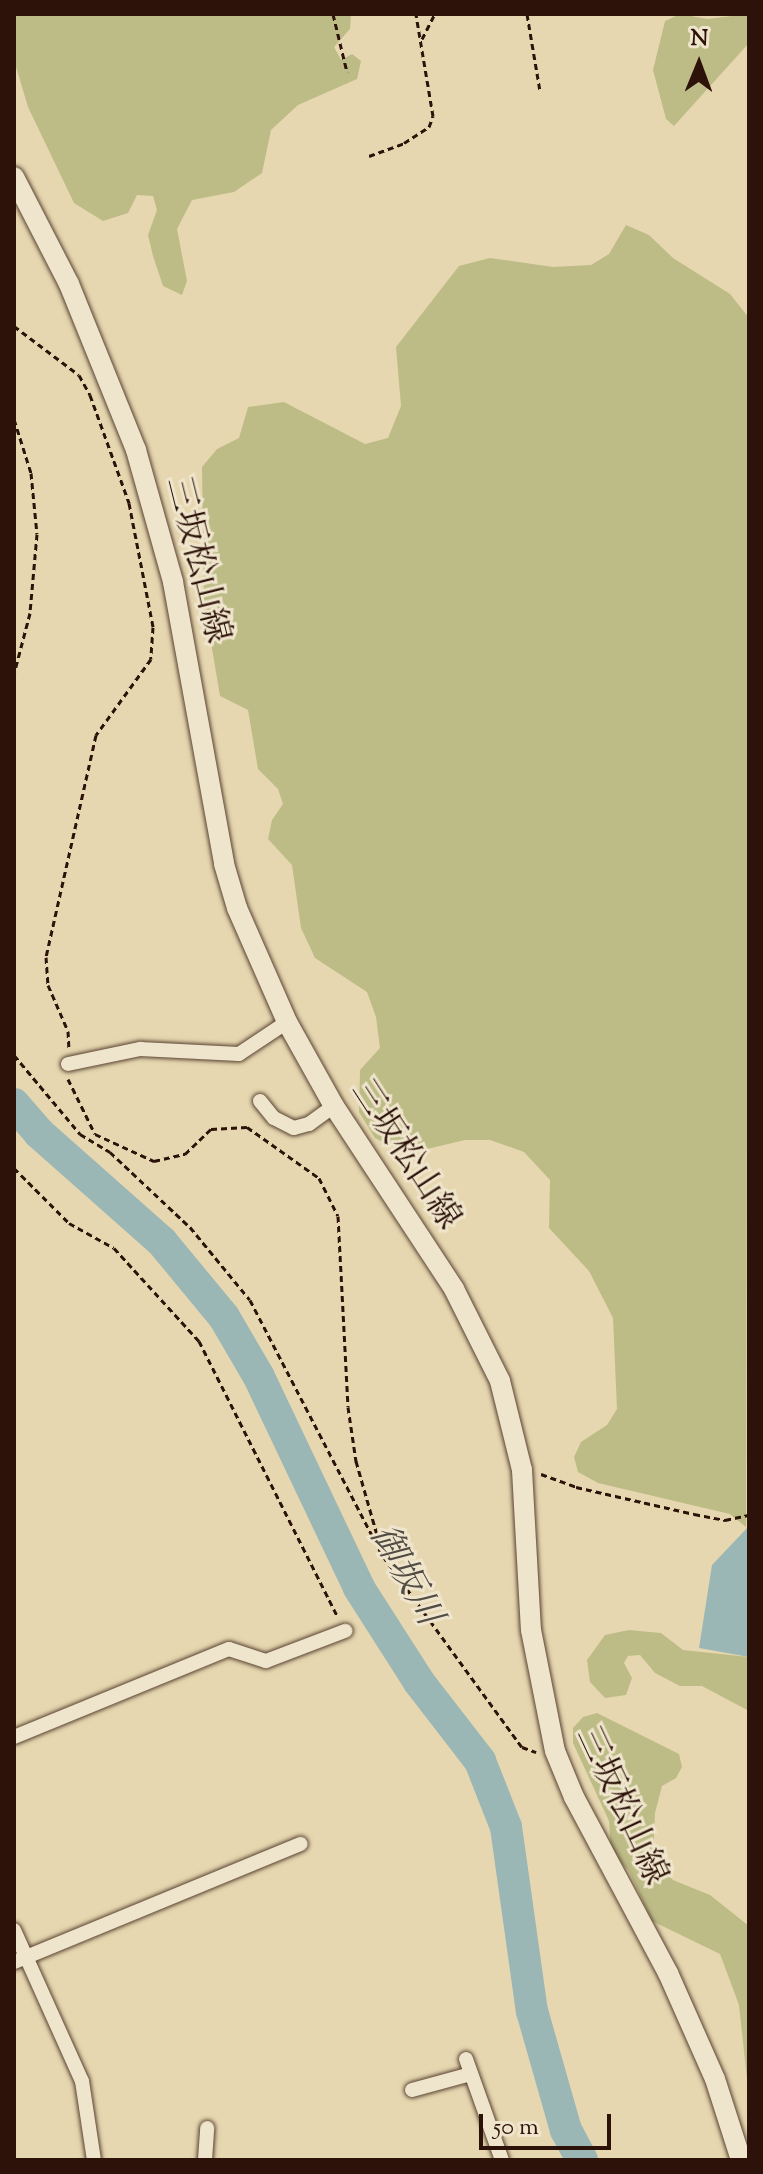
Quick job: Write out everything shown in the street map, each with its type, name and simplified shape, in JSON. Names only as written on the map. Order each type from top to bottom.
[{"type":"main road","name":"三坂松山線","points":[[14,177],[69,284],[136,450],[173,582],[224,864],[255,954],[287,1022],[334,1106],[482,1337],[500,1381],[522,1470],[531,1630],[555,1751],[574,1797],[668,1973],[715,2079],[741,2160]]},
{"type":"street","points":[[68,1064],[140,1049],[239,1054],[287,1022]]},
{"type":"street","points":[[260,1101],[274,1118],[294,1128],[309,1124],[334,1106]]},
{"type":"street","points":[[14,1737],[229,1649],[266,1661],[345,1631]]},
{"type":"street","points":[[20,1960],[301,1844]]},
{"type":"street","points":[[14,1930],[20,1960],[82,2081],[94,2160]]},
{"type":"street","points":[[466,2059],[500,2159]]},
{"type":"street","points":[[412,2090],[471,2074]]},
{"type":"street","points":[[205,2160],[207,2128]]},
{"type":"path","points":[[333,14],[347,72]]},
{"type":"path","points":[[369,156],[404,143],[429,127],[433,116],[416,14]]},
{"type":"path","points":[[422,39],[435,14]]},
{"type":"path","points":[[527,14],[540,91]]},
{"type":"path","points":[[14,419],[31,473],[37,534],[30,613],[14,674]]},
{"type":"path","points":[[14,1055],[80,1134],[120,1160],[190,1227],[250,1300],[383,1556]]},
{"type":"path","points":[[14,1168],[69,1223],[114,1248],[199,1341],[345,1631]]},
{"type":"path","points":[[522,1470],[694,1514],[725,1520],[749,1515]]},
{"type":"shaded area","points":[[14,14],[351,14],[350,29],[334,47],[341,60],[352,54],[361,61],[357,79],[298,105],[271,130],[262,173],[234,192],[192,200],[177,229],[187,281],[182,295],[163,286],[153,256],[148,235],[157,210],[153,196],[137,195],[128,213],[103,221],[74,203],[28,107],[14,60]]},
{"type":"shaded area","points":[[680,14],[707,19],[749,14],[749,43],[674,126],[666,119],[653,70],[665,21]]},
{"type":"shaded area","points":[[626,225],[649,235],[673,258],[730,294],[749,318],[746,1527],[730,1514],[598,1483],[578,1472],[574,1457],[581,1442],[607,1425],[617,1409],[613,1318],[589,1271],[549,1228],[550,1180],[524,1152],[490,1140],[465,1140],[406,1154],[375,1138],[359,1112],[360,1070],[380,1048],[376,1017],[367,992],[315,958],[301,928],[292,865],[268,839],[272,820],[283,804],[278,789],[258,769],[248,710],[220,696],[204,601],[202,467],[217,449],[239,438],[248,407],[284,402],[365,444],[388,438],[401,406],[396,347],[459,266],[490,258],[553,267],[591,265],[609,254]]},
{"type":"shaded area","points":[[629,1630],[661,1633],[683,1650],[749,1657],[749,1711],[702,1686],[680,1686],[655,1673],[640,1655],[628,1656],[624,1663],[632,1678],[626,1695],[605,1698],[590,1682],[587,1660],[605,1635]]},
{"type":"shaded area","points":[[597,1713],[679,1754],[682,1767],[676,1778],[662,1786],[655,1813],[653,1859],[673,1880],[710,1895],[749,1926],[749,2098],[739,2005],[720,1954],[652,1921],[629,1871],[611,1852],[609,1821],[573,1743],[573,1728],[583,1717]]},
{"type":"water","points":[[749,1526],[749,1657],[699,1648],[712,1565]]},
{"type":"waterway","name":"御坂川","points":[[14,1104],[39,1133],[162,1242],[224,1317],[259,1377],[359,1588],[419,1682],[480,1761],[506,1827],[532,2011],[566,2130],[582,2160]]}]
